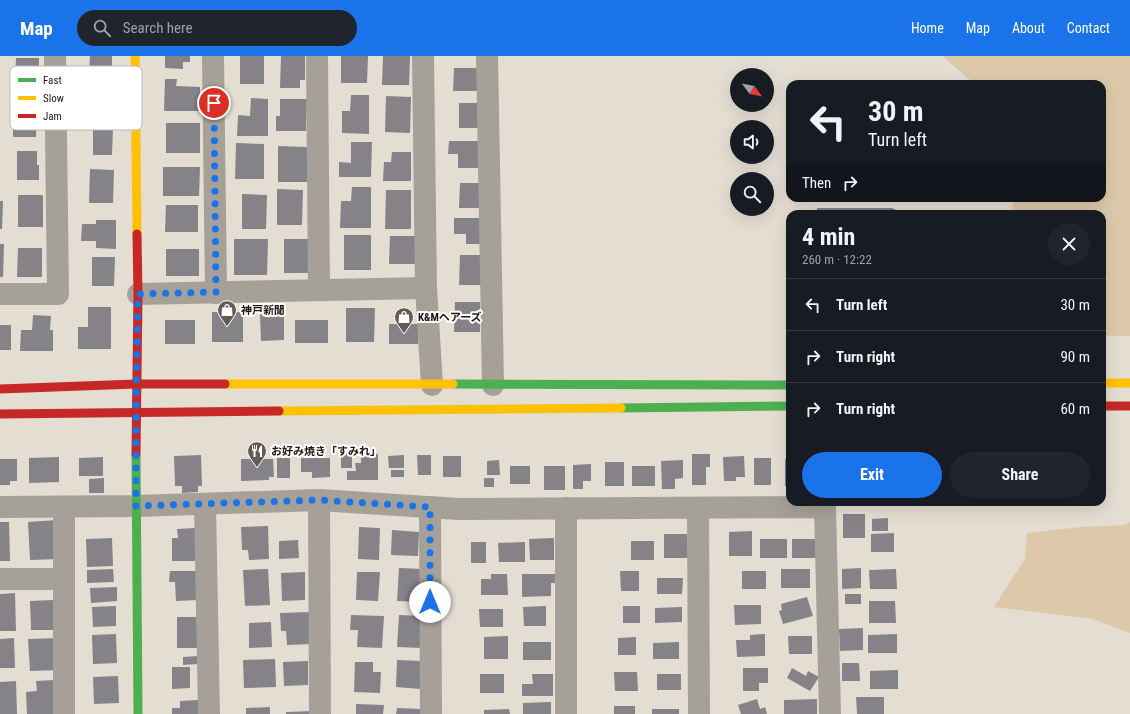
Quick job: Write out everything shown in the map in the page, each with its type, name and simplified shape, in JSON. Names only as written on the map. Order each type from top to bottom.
[{"type":"street","points":[[55,56],[55,66]]},
{"type":"street","points":[[135,56],[135,66]]},
{"type":"street","points":[[213,56],[216,292]]},
{"type":"street","points":[[316,56],[319,290]]},
{"type":"street","points":[[423,56],[426,288],[432,385]]},
{"type":"street","points":[[487,56],[493,385]]},
{"type":"street","points":[[0,294],[58,294],[56,130]]},
{"type":"street","points":[[136,130],[138,294],[136,384],[138,714]]},
{"type":"street","points":[[138,294],[426,288]]},
{"type":"street","points":[[1106,383],[1130,383]]},
{"type":"street","points":[[0,389],[136,384],[786,385]]},
{"type":"street","points":[[0,414],[786,406]]},
{"type":"street","points":[[1106,406],[1130,406]]},
{"type":"street","points":[[319,500],[320,714]]},
{"type":"street","points":[[0,507],[136,506],[319,500],[459,509],[825,507],[830,714]]},
{"type":"street","points":[[205,504],[209,714]]},
{"type":"street","points":[[64,506],[64,714]]},
{"type":"street","points":[[430,507],[431,714]]},
{"type":"street","points":[[566,508],[566,714]]},
{"type":"street","points":[[698,508],[699,714]]},
{"type":"street","points":[[0,579],[64,579]]},
{"type":"shaded area","points":[[942,56],[1130,56],[1130,336],[1106,336],[1106,210],[1012,210],[1013,202],[1106,202],[1106,80],[970,80]]},
{"type":"shaded area","points":[[1130,522],[1130,633],[1093,619],[994,607],[1025,559],[1027,533],[1081,527],[1125,525]]},
{"type":"building","points":[[90,56],[112,56],[112,66],[89,66]]},
{"type":"building","points":[[165,56],[190,56],[190,62],[183,62],[183,69],[165,68]]},
{"type":"building","points":[[240,56],[264,56],[264,84],[240,84]]},
{"type":"building","points":[[281,56],[305,56],[305,80],[300,80],[300,88],[280,88]]},
{"type":"building","points":[[341,56],[368,56],[367,83],[341,83]]},
{"type":"building","points":[[383,56],[410,56],[409,85],[382,85]]},
{"type":"building","points":[[16,58],[39,58],[39,66],[16,66]]},
{"type":"building","points":[[454,68],[481,68],[481,91],[453,91]]},
{"type":"building","points":[[165,79],[177,79],[176,86],[200,87],[200,111],[164,111]]},
{"type":"building","points":[[351,95],[369,95],[369,134],[342,133],[342,111],[350,111]]},
{"type":"building","points":[[386,96],[411,97],[410,133],[385,132]]},
{"type":"building","points":[[251,98],[268,99],[268,136],[237,136],[238,115],[250,116]]},
{"type":"building","points":[[280,99],[307,99],[306,131],[276,131],[276,116],[280,116]]},
{"type":"building","points":[[459,103],[479,103],[479,128],[459,128]]},
{"type":"building","points":[[166,123],[200,123],[200,153],[166,153]]},
{"type":"building","points":[[13,130],[36,130],[36,137],[13,137]]},
{"type":"building","points":[[93,130],[113,130],[112,155],[93,155]]},
{"type":"building","points":[[449,141],[481,141],[480,168],[458,168],[458,154],[448,154]]},
{"type":"building","points":[[351,142],[372,142],[371,177],[339,177],[339,162],[351,163]]},
{"type":"building","points":[[236,143],[264,144],[264,179],[235,179]]},
{"type":"building","points":[[278,146],[308,147],[308,182],[278,182]]},
{"type":"building","points":[[17,151],[37,151],[39,180],[17,180]]},
{"type":"building","points":[[392,152],[411,152],[411,181],[383,181],[384,162],[391,162]]},
{"type":"building","points":[[163,167],[200,167],[199,196],[163,196]]},
{"type":"building","points":[[90,169],[114,170],[113,203],[89,203]]},
{"type":"building","points":[[460,183],[481,183],[481,208],[459,208]]},
{"type":"building","points":[[352,187],[371,187],[371,228],[340,228],[341,201],[351,201]]},
{"type":"building","points":[[277,189],[303,190],[302,225],[277,225]]},
{"type":"building","points":[[386,190],[411,190],[411,229],[385,229]]},
{"type":"building","points":[[242,194],[267,195],[266,229],[242,229]]},
{"type":"building","points":[[18,195],[43,195],[43,227],[18,227]]},
{"type":"building","points":[[0,201],[3,201],[2,229],[0,229]]},
{"type":"building","points":[[166,205],[198,205],[198,232],[165,232]]},
{"type":"building","points":[[817,208],[892,208],[896,210],[817,210]]},
{"type":"building","points":[[454,218],[481,218],[481,244],[466,244],[466,234],[454,234]]},
{"type":"building","points":[[96,220],[116,220],[116,249],[96,248],[96,241],[81,241],[82,224],[96,224]]},
{"type":"building","points":[[344,235],[371,235],[371,270],[344,270]]},
{"type":"building","points":[[390,236],[416,236],[416,264],[389,264]]},
{"type":"building","points":[[234,239],[268,239],[267,275],[234,275]]},
{"type":"building","points":[[284,239],[309,239],[308,273],[284,273]]},
{"type":"building","points":[[0,244],[4,244],[3,277],[0,277]]},
{"type":"building","points":[[18,248],[42,248],[42,277],[17,277]]},
{"type":"building","points":[[166,249],[199,249],[199,276],[166,276]]},
{"type":"building","points":[[460,255],[483,255],[482,285],[459,285]]},
{"type":"building","points":[[92,257],[115,257],[114,286],[92,286]]},
{"type":"building","points":[[455,302],[480,302],[480,332],[454,332]]},
{"type":"building","points":[[88,307],[111,307],[111,349],[78,349],[78,327],[88,327]]},
{"type":"building","points":[[346,308],[375,308],[374,342],[346,342]]},
{"type":"building","name":"神戸新聞","points":[[212,312],[243,312],[243,342],[212,342]]},
{"type":"building","points":[[284,313],[284,340],[261,341],[260,314]]},
{"type":"building","points":[[33,315],[51,316],[50,330],[53,330],[53,351],[20,351],[21,330],[32,330]]},
{"type":"building","points":[[165,320],[195,320],[195,344],[165,344]]},
{"type":"building","points":[[295,320],[328,320],[328,343],[295,343]]},
{"type":"building","name":"K&Mヘアーズ","points":[[389,324],[419,324],[418,344],[389,344]]},
{"type":"building","points":[[0,325],[11,325],[11,350],[0,350]]},
{"type":"building","points":[[341,453],[352,453],[352,468],[341,468]]},
{"type":"building","points":[[361,454],[378,454],[378,480],[347,480],[347,471],[356,471],[355,463],[361,463]]},
{"type":"building","points":[[692,454],[710,454],[710,467],[706,467],[706,485],[692,485]]},
{"type":"building","points":[[201,455],[202,486],[198,486],[198,492],[182,493],[182,486],[175,486],[174,456]]},
{"type":"building","points":[[404,455],[404,468],[389,468],[388,456]]},
{"type":"building","points":[[417,455],[431,455],[431,475],[418,475]]},
{"type":"building","points":[[443,456],[461,456],[461,477],[443,477]]},
{"type":"building","points":[[744,456],[745,477],[736,477],[736,481],[724,481],[723,457]]},
{"type":"building","points":[[59,457],[59,482],[29,483],[29,458]]},
{"type":"building","points":[[103,457],[103,476],[79,476],[79,458]]},
{"type":"building","points":[[277,458],[290,458],[290,478],[277,478]]},
{"type":"building","points":[[301,458],[330,458],[330,477],[312,478],[312,472],[301,472]]},
{"type":"building","points":[[754,458],[771,458],[771,485],[754,485]]},
{"type":"building","points":[[0,459],[17,459],[17,481],[10,481],[10,485],[0,485]]},
{"type":"building","name":"お好み焼き「すみれ」","points":[[241,459],[273,459],[274,477],[269,477],[269,480],[241,481]]},
{"type":"building","points":[[785,459],[786,459],[786,486]]},
{"type":"building","points":[[499,460],[500,475],[487,475],[487,461]]},
{"type":"building","points":[[683,460],[683,478],[675,479],[675,489],[662,489],[661,461]]},
{"type":"building","points":[[605,462],[624,462],[624,486],[605,486]]},
{"type":"building","points":[[591,464],[591,481],[583,481],[583,489],[573,489],[573,465]]},
{"type":"building","points":[[510,466],[530,466],[530,484],[510,484]]},
{"type":"building","points":[[544,466],[565,466],[565,490],[544,490]]},
{"type":"building","points":[[632,466],[655,466],[655,486],[632,486]]},
{"type":"building","points":[[391,470],[404,470],[404,477],[391,477]]},
{"type":"building","points":[[104,478],[104,493],[89,493],[89,479]]},
{"type":"building","points":[[484,478],[494,478],[494,487],[484,487]]},
{"type":"building","points":[[843,514],[865,514],[865,538],[843,538]]},
{"type":"building","points":[[888,518],[888,531],[872,531],[872,519]]},
{"type":"building","points":[[57,520],[59,559],[30,560],[28,522]]},
{"type":"building","points":[[0,522],[9,522],[10,561],[0,561]]},
{"type":"building","points":[[268,526],[269,559],[249,560],[248,550],[242,550],[241,527]]},
{"type":"building","points":[[359,527],[380,528],[379,560],[358,559]]},
{"type":"building","points":[[195,528],[195,561],[172,561],[172,538],[178,538],[177,529]]},
{"type":"building","points":[[392,530],[419,532],[418,556],[391,555]]},
{"type":"building","points":[[752,531],[752,556],[729,556],[729,532]]},
{"type":"building","points":[[894,533],[894,552],[871,552],[871,534]]},
{"type":"building","points":[[664,534],[687,534],[688,558],[664,558]]},
{"type":"building","points":[[112,538],[113,566],[87,567],[86,539]]},
{"type":"building","points":[[554,538],[554,560],[530,560],[529,539]]},
{"type":"building","points":[[760,539],[787,539],[787,558],[760,558]]},
{"type":"building","points":[[792,539],[818,539],[818,558],[792,558]]},
{"type":"building","points":[[298,540],[299,558],[279,559],[279,541]]},
{"type":"building","points":[[631,541],[654,541],[654,560],[631,560]]},
{"type":"building","points":[[471,542],[486,542],[486,563],[471,563]]},
{"type":"building","points":[[525,542],[525,562],[499,562],[498,543]]},
{"type":"building","points":[[399,568],[423,569],[421,602],[397,601]]},
{"type":"building","points":[[861,568],[861,588],[842,589],[842,569]]},
{"type":"building","points":[[113,569],[114,582],[87,583],[87,570]]},
{"type":"building","points":[[268,569],[270,605],[245,606],[243,570]]},
{"type":"building","points":[[781,569],[810,569],[810,588],[781,588]]},
{"type":"building","points":[[896,569],[897,589],[870,589],[869,570]]},
{"type":"building","points":[[170,571],[197,571],[198,600],[176,601],[175,582],[169,582]]},
{"type":"building","points":[[620,571],[639,571],[639,591],[621,591]]},
{"type":"building","points":[[742,571],[766,571],[766,589],[742,589]]},
{"type":"building","points":[[305,572],[305,600],[282,601],[281,573]]},
{"type":"building","points":[[357,572],[380,572],[378,601],[356,600]]},
{"type":"building","points":[[491,574],[507,574],[508,595],[481,595],[481,579],[491,579]]},
{"type":"building","points":[[522,574],[557,574],[557,583],[551,583],[551,596],[522,597]]},
{"type":"building","points":[[657,578],[683,578],[682,594],[657,594]]},
{"type":"building","points":[[117,587],[117,601],[91,603],[90,588]]},
{"type":"building","points":[[15,593],[16,631],[0,631],[0,594]]},
{"type":"building","points":[[845,594],[861,594],[861,604],[845,604]]},
{"type":"building","points":[[807,597],[813,616],[783,624],[779,611],[782,610],[781,604]]},
{"type":"building","points":[[53,600],[54,630],[31,630],[30,601]]},
{"type":"building","points":[[869,601],[895,601],[896,623],[869,623]]},
{"type":"building","points":[[734,605],[761,605],[761,624],[735,625]]},
{"type":"building","points":[[116,606],[116,626],[93,627],[92,607]]},
{"type":"building","points":[[546,606],[546,626],[524,626],[523,607]]},
{"type":"building","points":[[623,606],[640,606],[640,623],[623,623]]},
{"type":"building","points":[[682,607],[682,622],[655,623],[655,608]]},
{"type":"building","points":[[479,609],[503,609],[503,627],[480,627]]},
{"type":"building","points":[[311,612],[312,644],[287,645],[286,631],[281,631],[280,613]]},
{"type":"building","points":[[351,615],[384,616],[382,648],[357,647],[358,630],[350,630]]},
{"type":"building","points":[[399,615],[424,616],[422,648],[397,647]]},
{"type":"building","points":[[177,617],[199,617],[199,648],[177,648]]},
{"type":"building","points":[[271,622],[272,647],[249,648],[249,623]]},
{"type":"building","points":[[863,628],[863,650],[840,651],[839,629]]},
{"type":"building","points":[[116,634],[117,663],[93,664],[92,635]]},
{"type":"building","points":[[765,634],[765,656],[737,657],[736,640],[750,640],[750,635]]},
{"type":"building","points":[[897,634],[897,653],[868,653],[868,635]]},
{"type":"building","points":[[508,636],[508,659],[484,659],[484,637]]},
{"type":"building","points":[[788,636],[812,636],[812,654],[789,654]]},
{"type":"building","points":[[636,637],[636,655],[618,655],[618,638]]},
{"type":"building","points":[[14,638],[15,668],[0,668],[0,639]]},
{"type":"building","points":[[59,638],[60,670],[30,671],[28,639]]},
{"type":"building","points":[[523,642],[551,642],[551,660],[523,660]]},
{"type":"building","points":[[679,642],[679,659],[653,659],[653,643]]},
{"type":"building","points":[[198,656],[198,664],[183,665],[183,657]]},
{"type":"building","points":[[275,659],[276,687],[244,688],[243,660]]},
{"type":"building","points":[[397,660],[422,661],[421,689],[396,687]]},
{"type":"building","points":[[308,661],[308,685],[284,686],[283,662]]},
{"type":"building","points":[[355,662],[373,662],[373,672],[381,672],[380,693],[354,692]]},
{"type":"building","points":[[842,663],[859,663],[860,681],[842,681]]},
{"type":"building","points":[[172,667],[190,667],[190,688],[172,689]]},
{"type":"building","points":[[743,668],[768,668],[768,683],[759,683],[759,691],[743,691]]},
{"type":"building","points":[[792,668],[806,676],[808,671],[819,677],[810,691],[787,678]]},
{"type":"building","points":[[898,670],[898,689],[870,689],[870,671]]},
{"type":"building","points":[[614,672],[637,672],[638,691],[615,691]]},
{"type":"building","points":[[480,674],[504,674],[504,693],[480,693]]},
{"type":"building","points":[[532,674],[553,674],[553,696],[522,696],[522,684],[533,684]]},
{"type":"building","points":[[657,674],[681,674],[681,690],[657,690]]},
{"type":"building","points":[[118,676],[119,703],[94,704],[93,677]]},
{"type":"building","points":[[54,680],[55,714],[27,714],[26,692],[37,691],[36,681]]},
{"type":"building","points":[[16,681],[17,714],[0,714],[0,682]]},
{"type":"building","points":[[856,697],[884,697],[884,714],[857,714]]},
{"type":"building","points":[[757,699],[760,709],[765,707],[767,714],[741,714],[738,705]]},
{"type":"building","points":[[817,699],[817,714],[784,714],[784,700]]},
{"type":"building","points":[[198,700],[198,714],[172,714],[172,708],[180,708],[180,701]]},
{"type":"building","points":[[551,702],[551,714],[523,714],[523,703]]},
{"type":"building","points":[[356,704],[384,705],[383,714],[356,714]]},
{"type":"building","points":[[614,706],[635,706],[635,714],[614,714]]},
{"type":"building","points":[[270,707],[270,714],[246,714],[246,708]]},
{"type":"building","points":[[397,708],[421,709],[421,714],[396,714]]},
{"type":"building","points":[[509,709],[510,714],[484,714],[484,710]]},
{"type":"building","points":[[652,709],[679,709],[679,714],[652,714]]},
{"type":"building","points":[[313,711],[313,714],[286,714],[286,712]]},
{"type":"traffic: fast","points":[[453,384],[786,385]]},
{"type":"traffic: fast","points":[[621,408],[786,406]]},
{"type":"traffic: fast","points":[[136,454],[138,714]]},
{"type":"traffic: slow","points":[[135,56],[135,66]]},
{"type":"traffic: slow","points":[[136,130],[137,234]]},
{"type":"traffic: slow","points":[[1106,383],[1130,383]]},
{"type":"traffic: slow","points":[[225,384],[453,384]]},
{"type":"traffic: slow","points":[[279,411],[621,408]]},
{"type":"traffic: jam","points":[[136,454],[138,294],[137,234]]},
{"type":"traffic: jam","points":[[0,389],[136,384],[225,384]]},
{"type":"traffic: jam","points":[[1106,406],[1130,406]]},
{"type":"traffic: jam","points":[[0,414],[279,411]]},
{"type":"place","name":"神戸新聞","points":[[227,327]]},
{"type":"place","name":"K&Mヘアーズ","points":[[404,334]]},
{"type":"place","name":"お好み焼き「すみれ」","points":[[257,468]]},
{"type":"route","points":[[214,103],[216,292],[138,294],[136,506],[319,500],[430,507],[430,602]]}]
